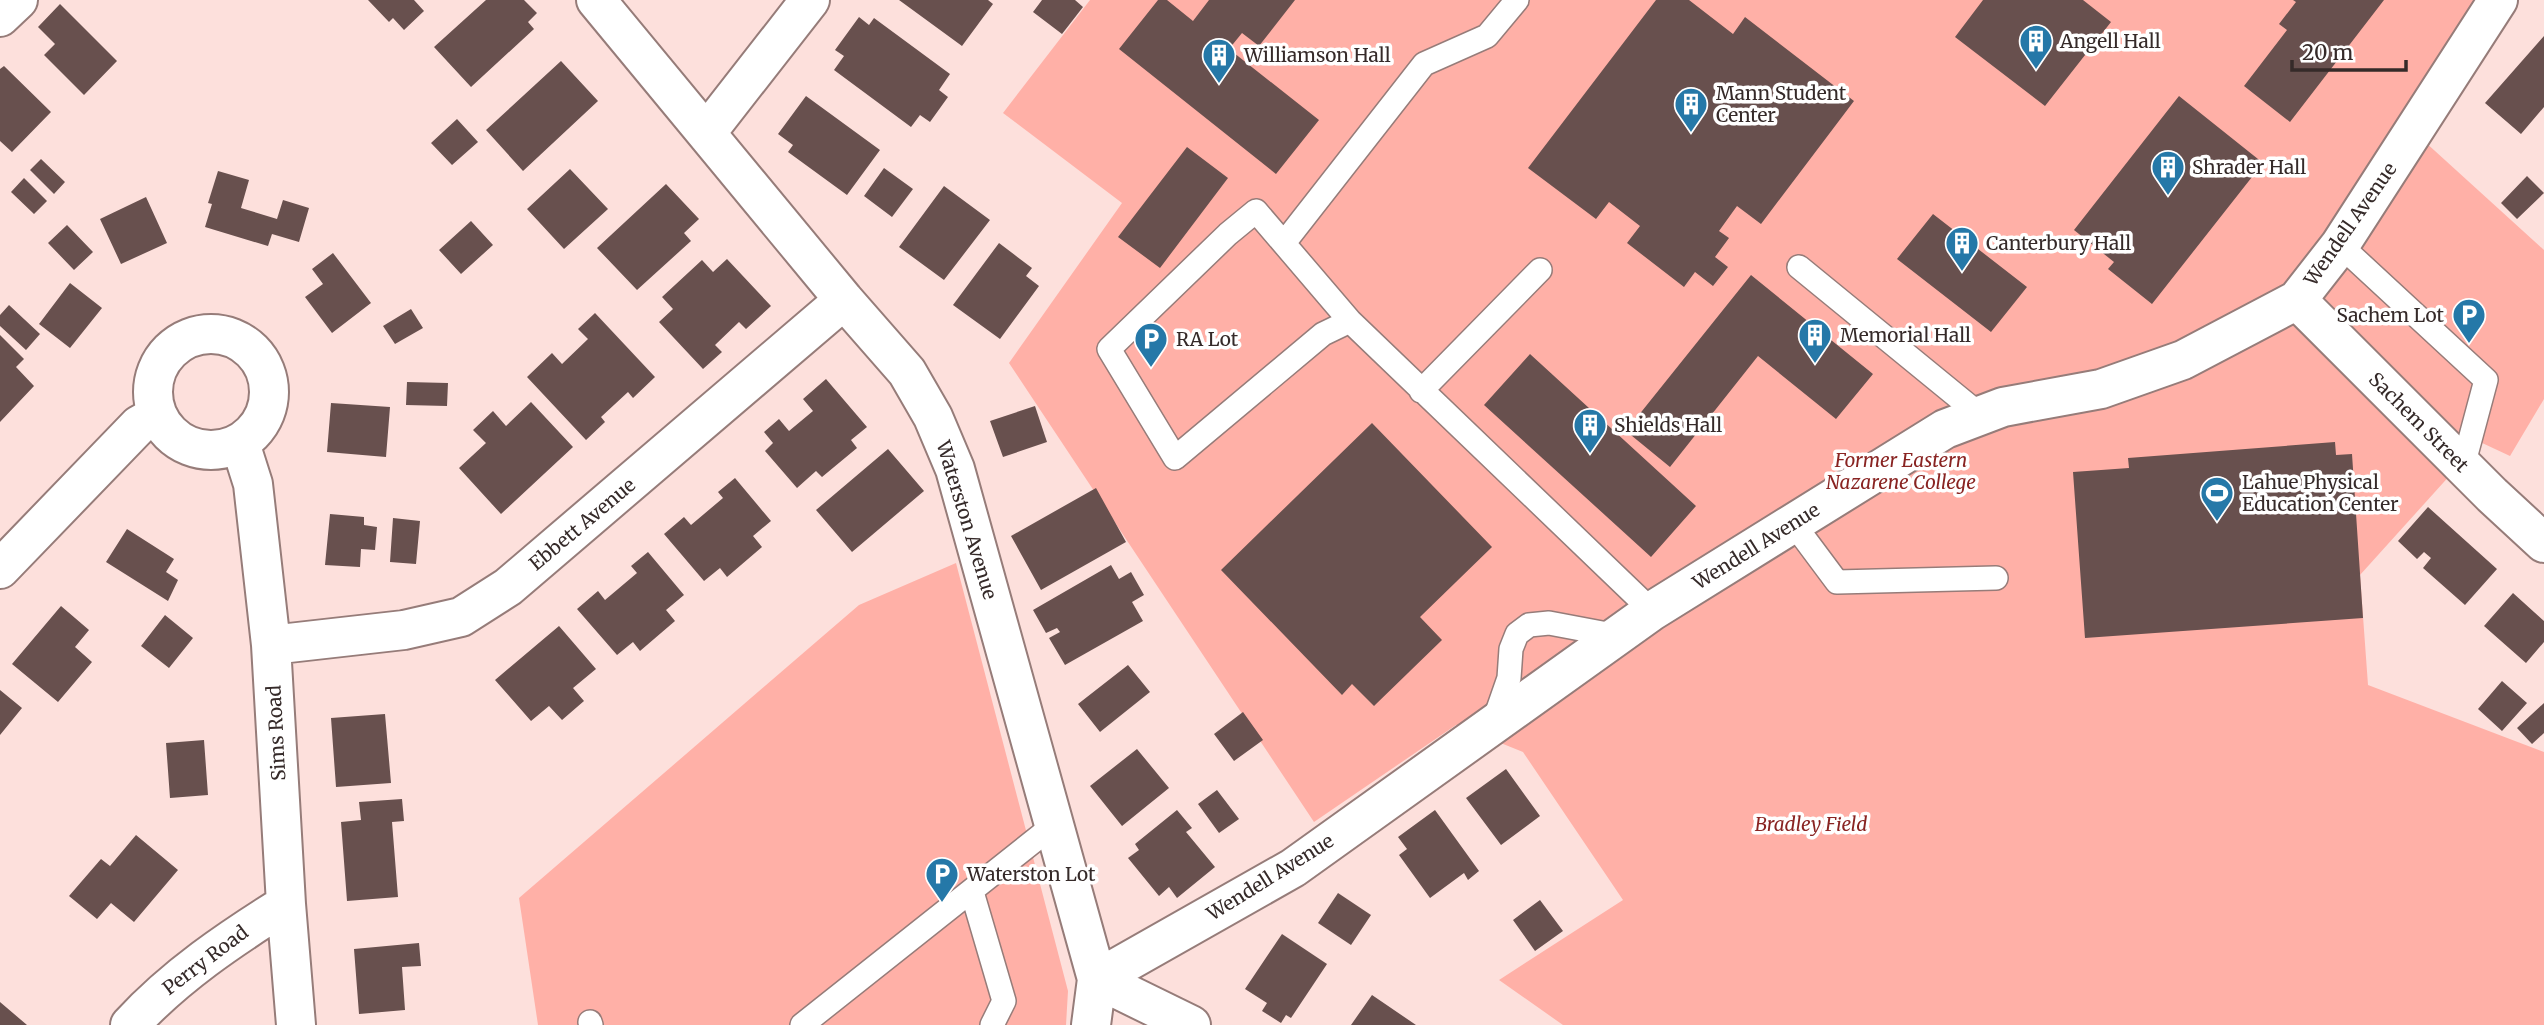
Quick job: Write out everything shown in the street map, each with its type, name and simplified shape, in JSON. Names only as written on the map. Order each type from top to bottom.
[{"type":"street","points":[[0,17],[18,0]]},
{"type":"street","name":"Waterston Avenue","points":[[596,0],[907,373],[933,416],[955,469],[1097,979]]},
{"type":"street","points":[[707,132],[810,0]]},
{"type":"street","name":"Wendell Avenue","points":[[1097,979],[1293,868],[1652,611],[1945,429],[2003,407],[2101,389],[2183,360],[2297,300],[2340,245],[2498,0]]},
{"type":"street","name":"Ebbett Avenue","points":[[271,645],[404,630],[461,617],[508,587],[844,300]]},
{"type":"street","name":"Sachem Street","points":[[2297,300],[2544,543]]},
{"type":"street","points":[[222,334],[250,347],[265,366],[271,391],[263,421],[240,443],[213,451],[185,445],[169,433],[157,415],[153,392],[157,370],[174,346],[194,335],[222,334]]},
{"type":"street","points":[[0,569],[139,425],[157,415]]},
{"type":"street","name":"Sims Road","points":[[240,443],[253,484],[271,645],[296,1025]]},
{"type":"street","name":"Perry Road","points":[[130,1025],[155,997],[225,942],[286,904]]},
{"type":"street","points":[[1091,1025],[1097,979],[1191,1025]]},
{"type":"lane","points":[[1284,243],[1424,64],[1487,36],[1517,0]]},
{"type":"lane","points":[[1350,321],[1323,334],[1175,457],[1109,349],[1228,234],[1256,211],[1350,321],[1652,611]]},
{"type":"lane","points":[[2340,245],[2486,380],[2463,466]]},
{"type":"lane","points":[[1799,267],[1980,415]]},
{"type":"lane","points":[[1421,391],[1540,270]]},
{"type":"lane","points":[[1793,523],[1837,582],[1996,578]]},
{"type":"lane","points":[[1493,725],[1509,678],[1511,649],[1517,634],[1523,629],[1529,625],[1549,623],[1618,635]]},
{"type":"lane","points":[[802,1025],[1054,825]]},
{"type":"lane","points":[[972,891],[1004,1001],[992,1025]]},
{"type":"green space","name":"Former Eastern Nazarene College","points":[[1090,0],[2476,0],[2402,121],[2544,250],[2544,399],[2510,456],[2480,442],[2360,575],[2368,685],[2544,752],[2544,1025],[1563,1025],[1499,980],[1623,900],[1523,752],[1456,725],[1314,822],[1009,363],[1122,203],[1003,113]]},
{"type":"green space","points":[[956,563],[1068,991],[1066,1025],[538,1025],[519,898],[859,605]]},
{"type":"building","points":[[368,0],[414,0],[424,11],[404,30],[393,18],[389,22]]},
{"type":"building","points":[[486,0],[524,0],[537,13],[528,22],[534,29],[471,87],[434,47]]},
{"type":"building","points":[[899,0],[988,0],[993,4],[962,46]]},
{"type":"building","points":[[1042,0],[1075,0],[1083,7],[1062,34],[1033,12]]},
{"type":"building","name":"Williamson Hall","points":[[1158,0],[1167,0],[1193,21],[1209,0],[1295,0],[1259,46],[1242,33],[1229,49],[1319,120],[1276,174],[1119,49]]},
{"type":"building","name":"Mann Student Center","points":[[1656,0],[1689,0],[1733,34],[1745,17],[1854,101],[1761,224],[1737,206],[1719,231],[1729,238],[1715,257],[1728,267],[1713,286],[1695,272],[1684,287],[1627,243],[1640,226],[1609,202],[1596,219],[1528,168]]},
{"type":"building","name":"Angell Hall","points":[[1983,0],[2083,0],[2111,22],[2045,106],[1955,37]]},
{"type":"building","points":[[2293,0],[2384,0],[2290,122],[2244,86],[2287,30],[2279,24],[2296,2]]},
{"type":"building","points":[[60,4],[117,61],[84,95],[44,55],[55,44],[38,27]]},
{"type":"building","points":[[859,17],[869,25],[874,18],[950,74],[939,90],[948,97],[930,122],[920,115],[911,127],[834,70],[844,56],[835,50]]},
{"type":"building","points":[[2544,36],[2544,107],[2521,134],[2485,103]]},
{"type":"building","points":[[561,61],[598,101],[523,171],[486,130]]},
{"type":"building","points":[[4,66],[51,112],[12,152],[0,141],[0,69]]},
{"type":"building","points":[[806,96],[880,150],[847,195],[788,152],[793,145],[778,134]]},
{"type":"building","name":"Shrader Hall","points":[[2179,96],[2263,163],[2152,304],[2108,269],[2114,262],[2074,230]]},
{"type":"building","points":[[457,119],[478,142],[452,165],[431,143]]},
{"type":"building","points":[[1187,147],[1228,178],[1160,268],[1118,237]]},
{"type":"building","points":[[41,159],[65,182],[54,194],[30,170]]},
{"type":"building","points":[[884,168],[913,189],[892,217],[864,196]]},
{"type":"building","points":[[570,169],[608,209],[564,249],[527,209]]},
{"type":"building","points":[[218,171],[249,180],[241,208],[277,219],[283,200],[309,208],[299,242],[272,234],[268,246],[205,227],[212,204],[208,203]]},
{"type":"building","points":[[2527,176],[2544,193],[2517,219],[2501,203]]},
{"type":"building","points":[[24,178],[47,201],[34,214],[11,192]]},
{"type":"building","points":[[666,184],[699,219],[684,233],[691,241],[637,290],[597,248]]},
{"type":"building","points":[[944,186],[990,220],[944,280],[899,247]]},
{"type":"building","points":[[146,197],[167,243],[121,264],[100,219]]},
{"type":"building","name":"Canterbury Hall","points":[[1933,214],[2027,287],[1991,332],[1897,259]]},
{"type":"building","points":[[471,221],[493,245],[461,274],[439,250]]},
{"type":"building","points":[[67,225],[93,252],[74,270],[48,243]]},
{"type":"building","points":[[999,243],[1032,268],[1026,276],[1039,286],[1000,339],[953,305]]},
{"type":"building","points":[[333,253],[371,303],[332,333],[305,297],[323,284],[312,269]]},
{"type":"building","points":[[727,259],[771,306],[746,329],[739,322],[715,345],[722,352],[703,369],[659,322],[673,309],[662,297],[702,260],[713,272]]},
{"type":"building","name":"Memorial Hall","points":[[1751,275],[1873,374],[1836,419],[1758,356],[1670,467],[1626,431]]},
{"type":"building","points":[[70,283],[102,308],[70,348],[39,324]]},
{"type":"building","points":[[9,305],[40,334],[26,350],[0,326],[0,315]]},
{"type":"building","points":[[411,309],[423,328],[395,344],[383,326]]},
{"type":"building","points":[[595,313],[655,377],[633,398],[628,392],[601,417],[605,422],[586,440],[527,377],[552,353],[562,364],[588,339],[578,329]]},
{"type":"building","points":[[0,335],[24,359],[16,367],[34,386],[0,422]]},
{"type":"building","name":"Shields Hall","points":[[1530,354],[1696,506],[1651,557],[1484,405]]},
{"type":"building","points":[[826,379],[867,427],[851,440],[857,448],[822,477],[816,471],[797,488],[765,451],[773,443],[764,432],[779,419],[789,431],[813,411],[803,399]]},
{"type":"building","points":[[407,382],[448,383],[447,406],[406,405]]},
{"type":"building","points":[[531,402],[573,447],[501,514],[459,468],[486,443],[473,430],[493,411],[506,426]]},
{"type":"building","points":[[331,403],[390,407],[386,457],[327,452]]},
{"type":"building","points":[[1035,406],[1047,442],[1003,457],[990,421]]},
{"type":"building","points":[[1372,423],[1492,547],[1420,617],[1442,640],[1374,706],[1352,684],[1342,695],[1221,570]]},
{"type":"building","name":"Lahue Physical Education Center","points":[[2335,442],[2336,455],[2352,454],[2363,618],[2085,638],[2073,472],[2129,468],[2128,458]]},
{"type":"building","points":[[888,449],[924,491],[852,552],[816,510]]},
{"type":"building","points":[[735,478],[771,521],[753,536],[762,547],[727,577],[720,568],[704,581],[664,534],[684,517],[691,525],[723,498],[718,492]]},
{"type":"building","points":[[1096,488],[1126,542],[1041,590],[1011,536]]},
{"type":"building","points":[[2428,507],[2497,569],[2465,605],[2423,568],[2431,558],[2424,552],[2417,559],[2398,541]]},
{"type":"building","points":[[330,514],[364,517],[364,525],[377,527],[375,550],[361,549],[360,567],[325,565]]},
{"type":"building","points":[[393,518],[420,521],[416,564],[390,562]]},
{"type":"building","points":[[127,529],[174,559],[166,572],[178,580],[168,601],[106,562]]},
{"type":"building","points":[[648,552],[684,595],[666,610],[675,621],[640,651],[633,642],[617,655],[577,609],[598,591],[605,600],[637,573],[631,566]]},
{"type":"building","points":[[1111,565],[1119,579],[1131,572],[1144,595],[1132,602],[1143,621],[1065,665],[1049,638],[1060,632],[1057,628],[1046,633],[1033,610]]},
{"type":"building","points":[[2513,593],[2544,621],[2544,642],[2526,663],[2484,626]]},
{"type":"building","points":[[61,606],[89,630],[75,647],[92,662],[58,702],[12,664]]},
{"type":"building","points":[[165,615],[193,638],[169,668],[141,646]]},
{"type":"building","points":[[559,626],[596,669],[573,688],[584,701],[562,720],[549,706],[531,721],[495,680]]},
{"type":"building","points":[[1128,665],[1150,692],[1100,732],[1078,704]]},
{"type":"building","points":[[2502,681],[2527,703],[2502,731],[2478,709]]},
{"type":"building","points":[[0,690],[22,708],[0,735]]},
{"type":"building","points":[[2544,703],[2544,733],[2532,744],[2517,728]]},
{"type":"building","points":[[1243,712],[1263,740],[1234,761],[1214,734]]},
{"type":"building","points":[[385,714],[391,783],[336,787],[331,718]]},
{"type":"building","points":[[204,740],[208,795],[170,798],[166,743]]},
{"type":"building","points":[[1137,749],[1169,788],[1122,826],[1090,786]]},
{"type":"building","points":[[1506,769],[1540,816],[1501,845],[1466,798]]},
{"type":"building","points":[[1217,790],[1239,819],[1219,833],[1198,804]]},
{"type":"building","points":[[402,799],[404,821],[392,822],[398,897],[347,901],[341,822],[361,820],[359,802]]},
{"type":"building","points":[[1177,810],[1192,828],[1186,832],[1215,867],[1177,898],[1169,887],[1159,896],[1128,858],[1139,850],[1135,844]]},
{"type":"building","points":[[1435,810],[1479,871],[1468,880],[1464,873],[1430,898],[1399,855],[1407,849],[1398,837]]},
{"type":"building","points":[[136,835],[178,870],[134,922],[111,903],[97,919],[69,896],[101,859],[110,866]]},
{"type":"building","points":[[1338,893],[1371,915],[1351,945],[1318,923]]},
{"type":"building","points":[[1540,900],[1563,931],[1535,951],[1513,920]]},
{"type":"building","points":[[1282,934],[1327,964],[1291,1018],[1286,1015],[1281,1023],[1262,1011],[1267,1003],[1245,989]]},
{"type":"building","points":[[419,943],[421,966],[402,967],[405,1010],[359,1014],[354,949]]},
{"type":"building","points":[[1372,995],[1416,1025],[1351,1025]]},
{"type":"building","points":[[0,1002],[27,1025],[0,1025]]},
{"type":"place","name":"Angell Hall","points":[[2036,71]]},
{"type":"place","name":"Williamson Hall","points":[[1219,85]]},
{"type":"place","name":"Mann Student Center","points":[[1691,134]]},
{"type":"place","name":"Shrader Hall","points":[[2168,197]]},
{"type":"place","name":"Canterbury Hall","points":[[1962,273]]},
{"type":"place","name":"Sachem Lot","points":[[2469,345]]},
{"type":"place","name":"Memorial Hall","points":[[1815,365]]},
{"type":"place","name":"RA Lot","points":[[1151,369]]},
{"type":"place","name":"Shields Hall","points":[[1590,455]]},
{"type":"place","name":"Lahue Physical Education Center","points":[[2217,523]]},
{"type":"place","name":"Waterston Lot","points":[[942,904]]},
{"type":"park label","name":"Bradley Field","points":[[1811,824]]}]
